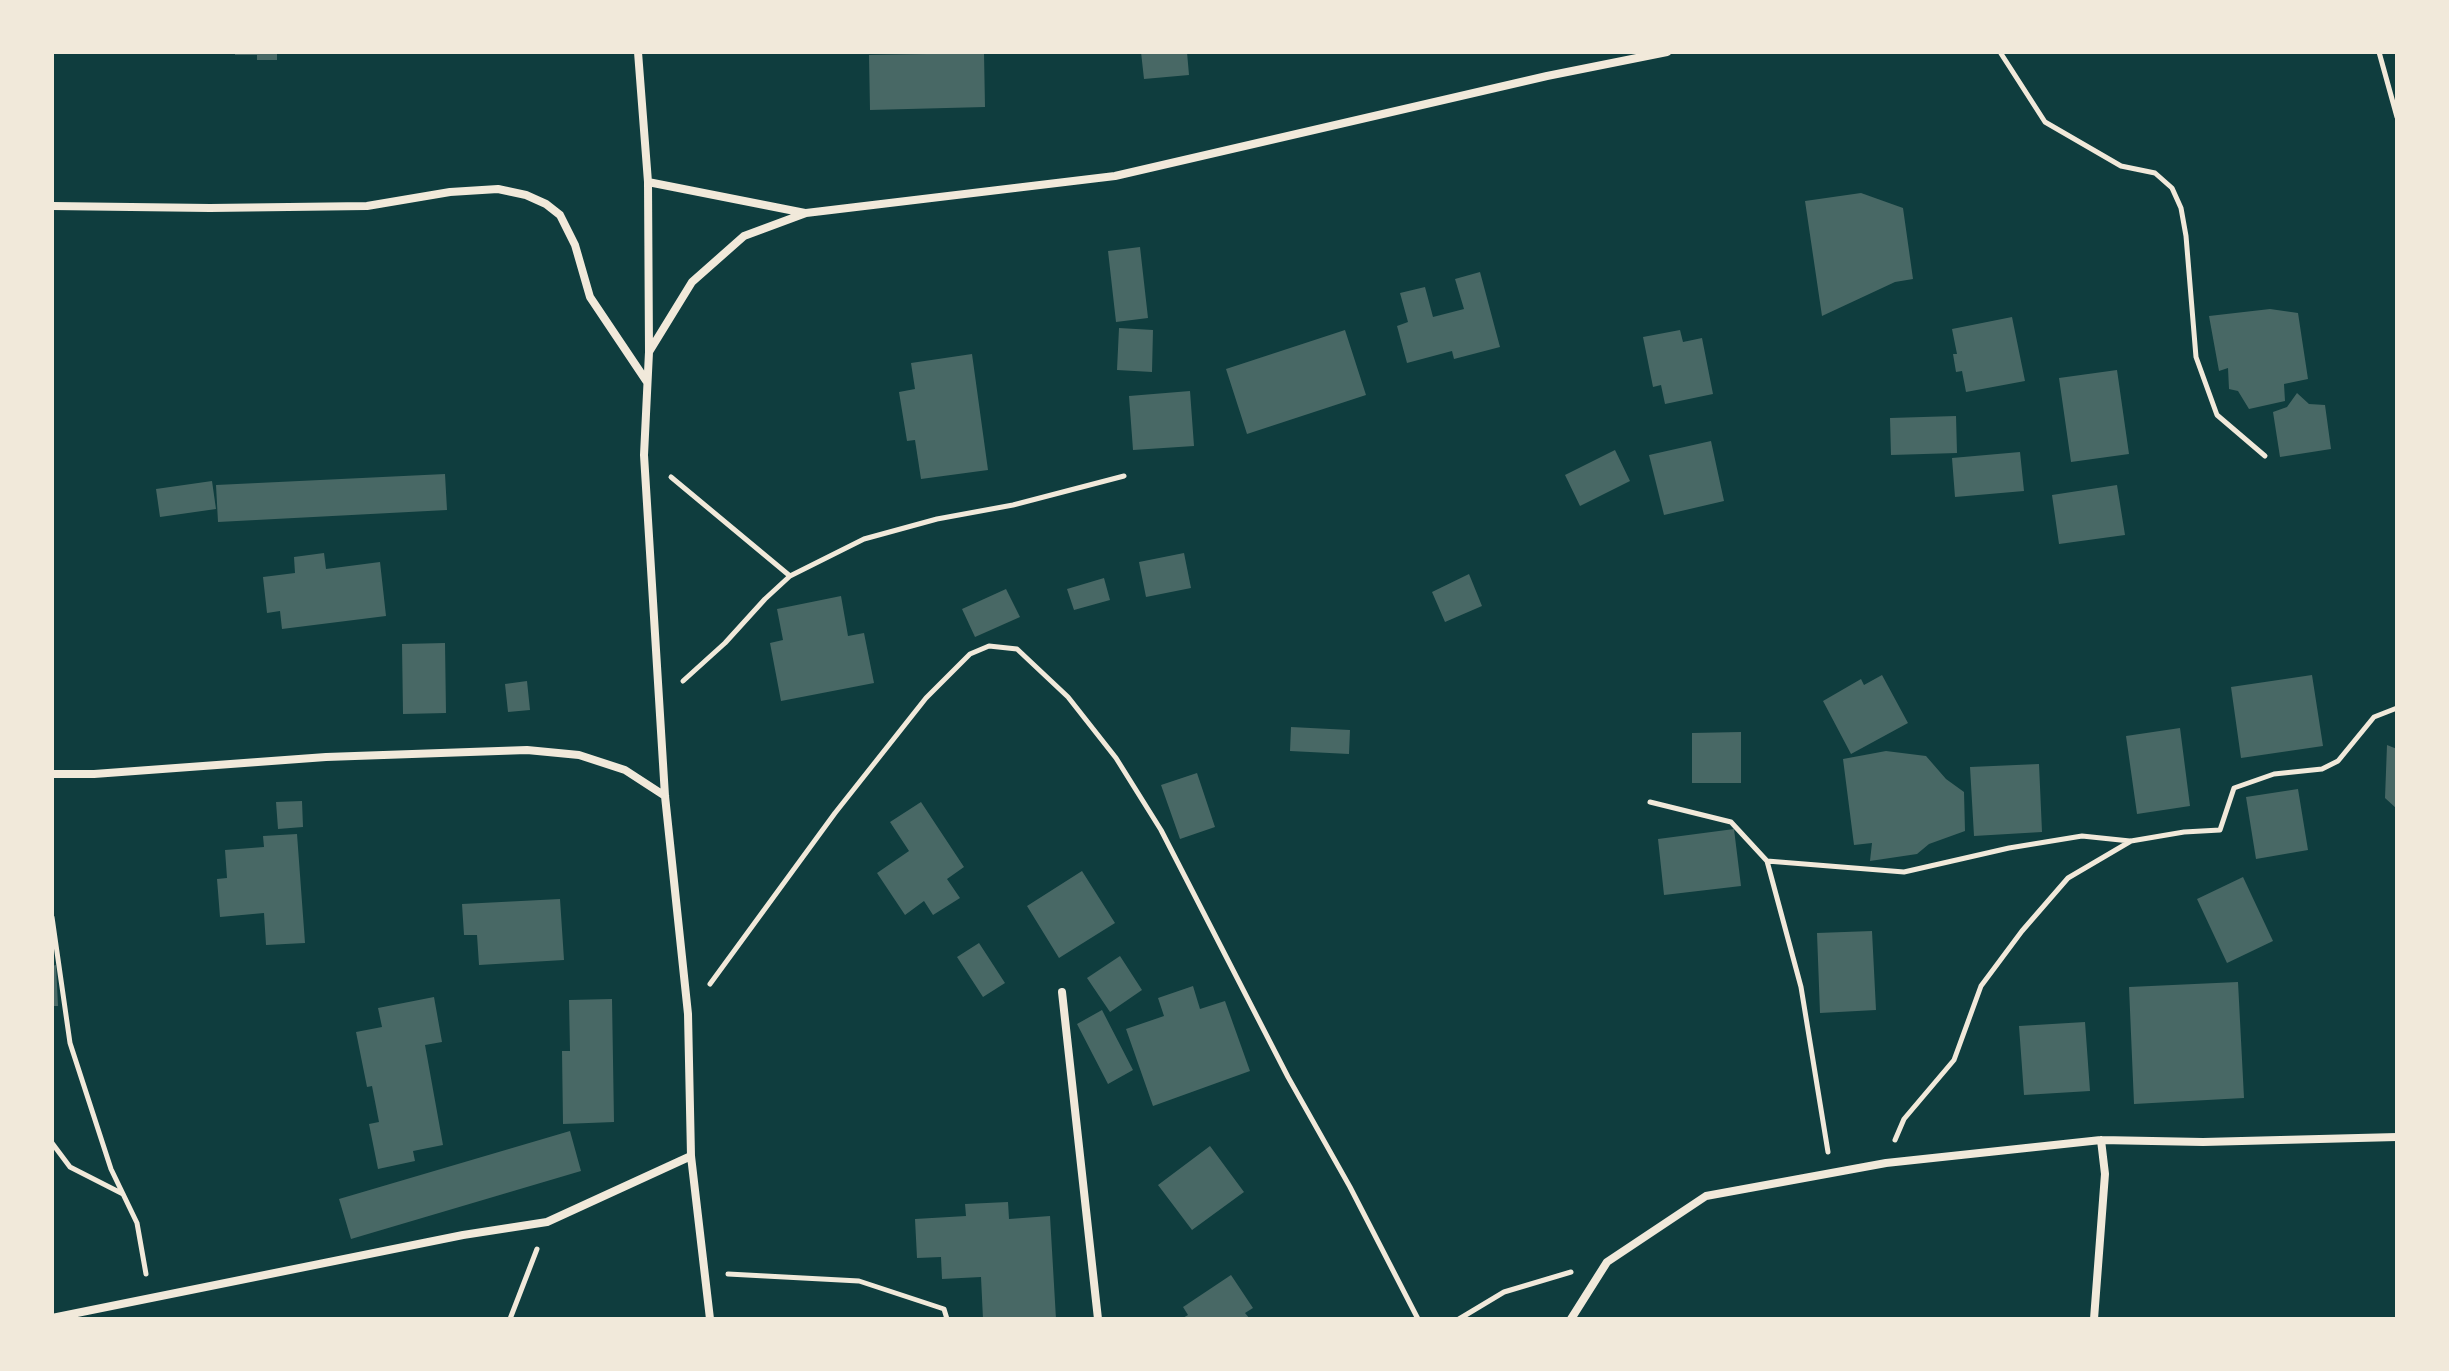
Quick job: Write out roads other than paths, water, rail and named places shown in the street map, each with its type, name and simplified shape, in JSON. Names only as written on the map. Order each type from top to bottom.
[{"type":"street","points":[[638,52],[648,182],[649,352],[644,455],[665,796],[688,1014],[691,1156],[710,1319]]},
{"type":"street","points":[[649,352],[692,282],[744,236],[806,213],[1115,176],[1645,53],[1667,52]]},
{"type":"street","points":[[648,182],[806,213]]},
{"type":"street","points":[[52,206],[367,206],[450,192],[498,189],[526,195],[560,215],[575,245],[590,297],[647,382]]},
{"type":"street","points":[[52,774],[94,774],[326,757],[527,750],[579,755],[625,770],[665,796]]},
{"type":"street","points":[[1062,992],[1098,1319]]},
{"type":"street","points":[[1571,1319],[1607,1262],[1706,1196],[1886,1163],[2101,1140],[2203,1142],[2397,1137]]},
{"type":"street","points":[[2094,1319],[2105,1174],[2101,1140]]},
{"type":"street","points":[[52,1318],[463,1235],[547,1222],[691,1156]]}]
